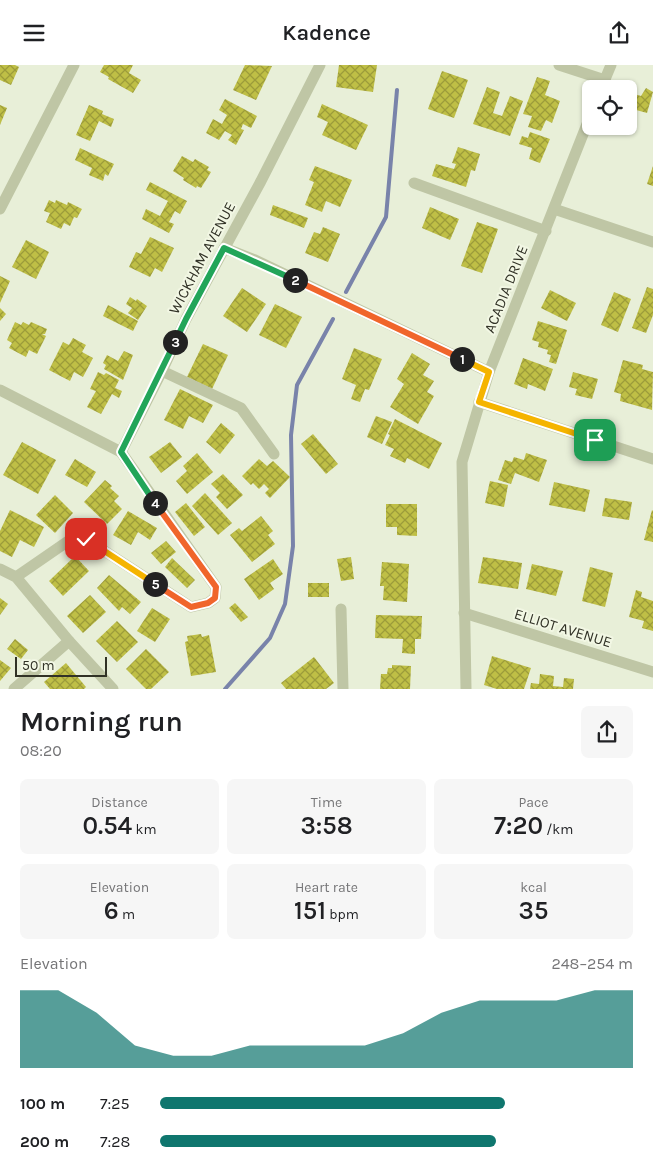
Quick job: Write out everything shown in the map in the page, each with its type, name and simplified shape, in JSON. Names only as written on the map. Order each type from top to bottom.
[{"type":"street","points":[[0,209],[74,65]]},
{"type":"street","name":"WICKHAM AVENUE","points":[[121,452],[186,319],[320,65]]},
{"type":"street","points":[[559,65],[592,80]]},
{"type":"street","points":[[605,80],[611,65]]},
{"type":"street","name":"ACADIA DRIVE","points":[[466,689],[462,462],[489,372],[583,135]]},
{"type":"street","points":[[414,183],[546,231]]},
{"type":"street","points":[[554,209],[653,242]]},
{"type":"street","points":[[224,248],[255,260],[489,372]]},
{"type":"street","points":[[162,371],[241,408],[274,454]]},
{"type":"street","points":[[0,391],[121,452],[216,587],[215,598],[208,603],[191,607],[86,539],[74,537],[16,577]]},
{"type":"street","points":[[479,402],[653,459]]},
{"type":"street","points":[[0,569],[16,577],[69,641],[113,689]]},
{"type":"street","points":[[341,609],[343,689]]},
{"type":"street","name":"ELLIOT AVENUE","points":[[464,613],[653,671]]},
{"type":"street","points":[[14,689],[69,641]]},
{"type":"building","points":[[0,65],[15,65],[19,67],[11,85],[0,80]]},
{"type":"building","points":[[104,65],[133,65],[129,73],[141,80],[133,93],[108,79],[109,77],[100,72]]},
{"type":"building","points":[[245,65],[272,66],[256,100],[233,90]]},
{"type":"building","points":[[339,65],[377,65],[373,92],[336,87]]},
{"type":"building","points":[[442,71],[468,80],[454,118],[428,109]]},
{"type":"building","points":[[537,77],[550,81],[545,95],[560,101],[552,123],[546,120],[541,131],[528,127],[532,116],[523,114]]},
{"type":"building","points":[[487,87],[500,92],[493,113],[502,116],[510,96],[523,101],[510,136],[473,124]]},
{"type":"building","points":[[646,88],[653,92],[647,113],[637,110],[637,95],[641,96]]},
{"type":"building","points":[[225,99],[257,116],[251,128],[243,124],[241,129],[244,130],[236,145],[228,140],[232,135],[225,131],[219,140],[206,133],[213,119],[222,124],[227,115],[219,110]]},
{"type":"building","points":[[322,104],[368,125],[356,150],[322,135],[328,122],[317,117]]},
{"type":"building","points":[[0,105],[7,108],[0,125]]},
{"type":"building","points":[[89,105],[103,111],[102,114],[114,119],[111,127],[99,121],[90,141],[76,135]]},
{"type":"building","points":[[530,132],[550,139],[540,163],[529,159],[532,148],[519,144],[522,136],[528,138]]},
{"type":"building","points":[[458,147],[480,154],[475,171],[471,170],[466,187],[432,176],[436,164],[454,169],[456,164],[452,163]]},
{"type":"building","points":[[80,148],[114,164],[108,176],[105,174],[103,181],[89,175],[92,168],[75,160]]},
{"type":"building","points":[[182,156],[193,162],[195,159],[209,167],[207,170],[211,172],[201,188],[197,186],[196,188],[173,171]]},
{"type":"building","points":[[315,166],[352,180],[340,207],[326,201],[322,212],[305,205],[314,182],[309,180]]},
{"type":"building","points":[[653,166],[653,186],[647,184]]},
{"type":"building","points":[[150,182],[187,201],[180,214],[175,211],[169,222],[174,224],[169,233],[142,219],[146,209],[160,216],[168,201],[146,190]]},
{"type":"building","points":[[49,200],[55,203],[56,200],[67,205],[68,202],[82,209],[77,218],[74,217],[70,226],[64,223],[61,229],[46,222],[50,213],[44,211]]},
{"type":"building","points":[[273,205],[308,218],[304,228],[270,215]]},
{"type":"building","points":[[430,207],[459,219],[450,240],[422,228]]},
{"type":"building","points":[[477,222],[498,229],[482,273],[461,266]]},
{"type":"building","points":[[323,227],[340,234],[328,262],[305,253],[314,232],[320,234]]},
{"type":"building","points":[[150,237],[174,248],[162,272],[155,268],[150,277],[129,267],[136,252],[141,254]]},
{"type":"building","points":[[26,240],[49,252],[36,279],[12,267]]},
{"type":"building","points":[[0,276],[10,281],[0,303]]},
{"type":"building","points":[[647,287],[653,289],[653,315],[646,333],[632,328]]},
{"type":"building","points":[[242,288],[266,304],[247,332],[223,316]]},
{"type":"building","points":[[550,290],[576,303],[567,321],[541,308]]},
{"type":"building","points":[[614,292],[631,299],[618,332],[601,325]]},
{"type":"building","points":[[130,297],[136,301],[137,299],[147,306],[138,320],[128,313],[132,308],[126,304]]},
{"type":"building","points":[[275,304],[302,317],[286,348],[259,335]]},
{"type":"building","points":[[108,305],[138,321],[133,331],[103,316]]},
{"type":"building","points":[[0,308],[6,314],[0,321]]},
{"type":"building","points":[[538,321],[567,330],[556,364],[549,362],[551,355],[547,354],[548,350],[538,347],[539,342],[532,340]]},
{"type":"building","points":[[15,322],[21,325],[23,322],[29,325],[31,322],[47,329],[45,334],[42,334],[46,336],[37,354],[29,350],[26,357],[9,348],[12,343],[7,340]]},
{"type":"building","points":[[73,338],[86,345],[82,352],[93,358],[83,377],[74,372],[70,381],[49,370],[63,342],[69,345]]},
{"type":"building","points":[[203,344],[228,355],[212,389],[187,377]]},
{"type":"building","points":[[354,348],[382,359],[369,390],[365,389],[360,402],[351,399],[356,385],[342,379]]},
{"type":"building","points":[[124,351],[133,355],[123,380],[104,369],[106,365],[103,363],[107,355],[118,361]]},
{"type":"building","points":[[412,353],[430,364],[423,375],[434,381],[427,392],[434,396],[418,424],[390,407],[404,384],[397,379]]},
{"type":"building","points":[[523,358],[553,369],[545,391],[528,384],[527,389],[514,384]]},
{"type":"building","points":[[623,360],[643,365],[642,369],[653,372],[652,410],[620,401],[621,394],[614,392]]},
{"type":"building","points":[[98,372],[104,375],[106,373],[119,380],[115,388],[122,391],[119,398],[112,394],[101,414],[87,407],[96,391],[90,389]]},
{"type":"building","points":[[573,372],[598,379],[592,399],[575,395],[577,389],[569,387]]},
{"type":"building","points":[[180,389],[213,405],[203,423],[189,416],[183,429],[164,420]]},
{"type":"building","points":[[376,416],[392,422],[382,444],[367,437]]},
{"type":"building","points":[[395,419],[442,443],[429,469],[407,458],[405,463],[390,456],[394,449],[385,445]]},
{"type":"building","points":[[221,423],[235,435],[220,454],[206,442]]},
{"type":"building","points":[[313,434],[338,464],[326,474],[301,444]]},
{"type":"building","points":[[22,442],[56,460],[38,494],[3,475]]},
{"type":"building","points":[[170,442],[182,457],[161,473],[149,457]]},
{"type":"building","points":[[197,453],[213,472],[187,494],[176,481],[187,471],[183,466]]},
{"type":"building","points":[[526,453],[547,460],[539,482],[515,473],[511,484],[498,480],[505,460],[512,462],[514,457],[524,460]]},
{"type":"building","points":[[75,459],[96,472],[87,487],[65,475]]},
{"type":"building","points":[[259,459],[267,466],[273,461],[290,477],[270,498],[265,493],[269,489],[264,484],[259,489],[253,483],[251,485],[242,476]]},
{"type":"building","points":[[223,474],[243,495],[227,509],[216,497],[220,493],[211,484]]},
{"type":"building","points":[[105,480],[112,486],[110,488],[119,496],[114,501],[122,509],[107,524],[84,502]]},
{"type":"building","points":[[490,481],[508,485],[504,507],[485,503]]},
{"type":"building","points":[[554,482],[590,490],[585,512],[549,505]]},
{"type":"building","points":[[205,493],[232,523],[218,535],[192,506]]},
{"type":"building","points":[[55,495],[73,513],[55,533],[36,515]]},
{"type":"building","points":[[605,498],[632,502],[629,520],[602,516]]},
{"type":"building","points":[[186,503],[205,527],[194,536],[175,512]]},
{"type":"building","points":[[386,504],[417,504],[417,536],[397,535],[397,527],[386,527]]},
{"type":"building","points":[[10,510],[44,527],[34,547],[20,540],[12,557],[0,551],[0,531]]},
{"type":"building","points":[[128,511],[157,528],[150,540],[138,532],[131,545],[113,535]]},
{"type":"building","points":[[653,511],[653,542],[644,540]]},
{"type":"building","points":[[261,516],[273,531],[268,535],[275,544],[252,562],[230,535],[239,528],[242,531]]},
{"type":"building","points":[[166,541],[176,552],[161,564],[151,553]]},
{"type":"building","points":[[75,556],[89,571],[63,596],[49,581]]},
{"type":"building","points":[[351,557],[354,579],[341,581],[337,559]]},
{"type":"building","points":[[483,557],[522,563],[518,589],[478,583]]},
{"type":"building","points":[[172,558],[195,580],[187,588],[165,567]]},
{"type":"building","points":[[273,559],[283,574],[270,583],[274,589],[259,600],[244,579]]},
{"type":"building","points":[[382,562],[409,564],[407,602],[383,600],[384,586],[380,586]]},
{"type":"building","points":[[532,564],[563,571],[556,596],[526,589]]},
{"type":"building","points":[[590,567],[613,573],[605,607],[582,601]]},
{"type":"building","points":[[109,575],[141,602],[130,614],[122,607],[119,611],[97,588]]},
{"type":"building","points":[[308,583],[329,583],[329,597],[308,597]]},
{"type":"building","points":[[636,590],[642,592],[641,597],[653,601],[653,631],[642,628],[644,621],[629,617]]},
{"type":"building","points":[[90,595],[106,612],[83,633],[67,616]]},
{"type":"building","points":[[0,598],[8,604],[0,615]]},
{"type":"building","points":[[235,603],[248,617],[241,622],[229,608]]},
{"type":"building","points":[[152,608],[170,619],[155,642],[137,631]]},
{"type":"building","points":[[376,615],[422,616],[421,639],[415,639],[415,654],[402,653],[403,639],[375,638]]},
{"type":"building","points":[[117,621],[138,642],[117,662],[96,641]]},
{"type":"building","points":[[201,634],[202,637],[209,635],[216,672],[191,676],[185,642],[188,641],[187,636]]},
{"type":"building","points":[[15,639],[28,650],[21,659],[7,649]]},
{"type":"building","points":[[146,649],[169,672],[151,689],[146,689],[126,669]]},
{"type":"building","points":[[492,656],[531,668],[524,689],[497,689],[484,685]]},
{"type":"building","points":[[314,657],[334,683],[326,689],[286,689],[281,683]]},
{"type":"building","points":[[0,660],[11,668],[0,681]]},
{"type":"building","points":[[66,663],[86,687],[84,689],[50,689],[44,682]]},
{"type":"building","points":[[392,665],[411,666],[410,689],[380,689],[381,674],[387,674],[388,668],[392,668]]},
{"type":"building","points":[[540,674],[554,676],[553,686],[563,687],[564,678],[574,679],[573,689],[530,689],[531,683],[539,684]]},
{"type":"waterway","points":[[346,292],[386,217],[397,90]]},
{"type":"waterway","points":[[225,689],[270,638],[285,604],[293,546],[291,435],[297,385],[333,319]]},
{"type":"route","points":[[86,539],[104,553],[141,574],[191,607],[208,603],[215,598],[216,587],[121,452],[186,319],[224,248],[255,260],[489,372],[479,402],[595,440]]}]
